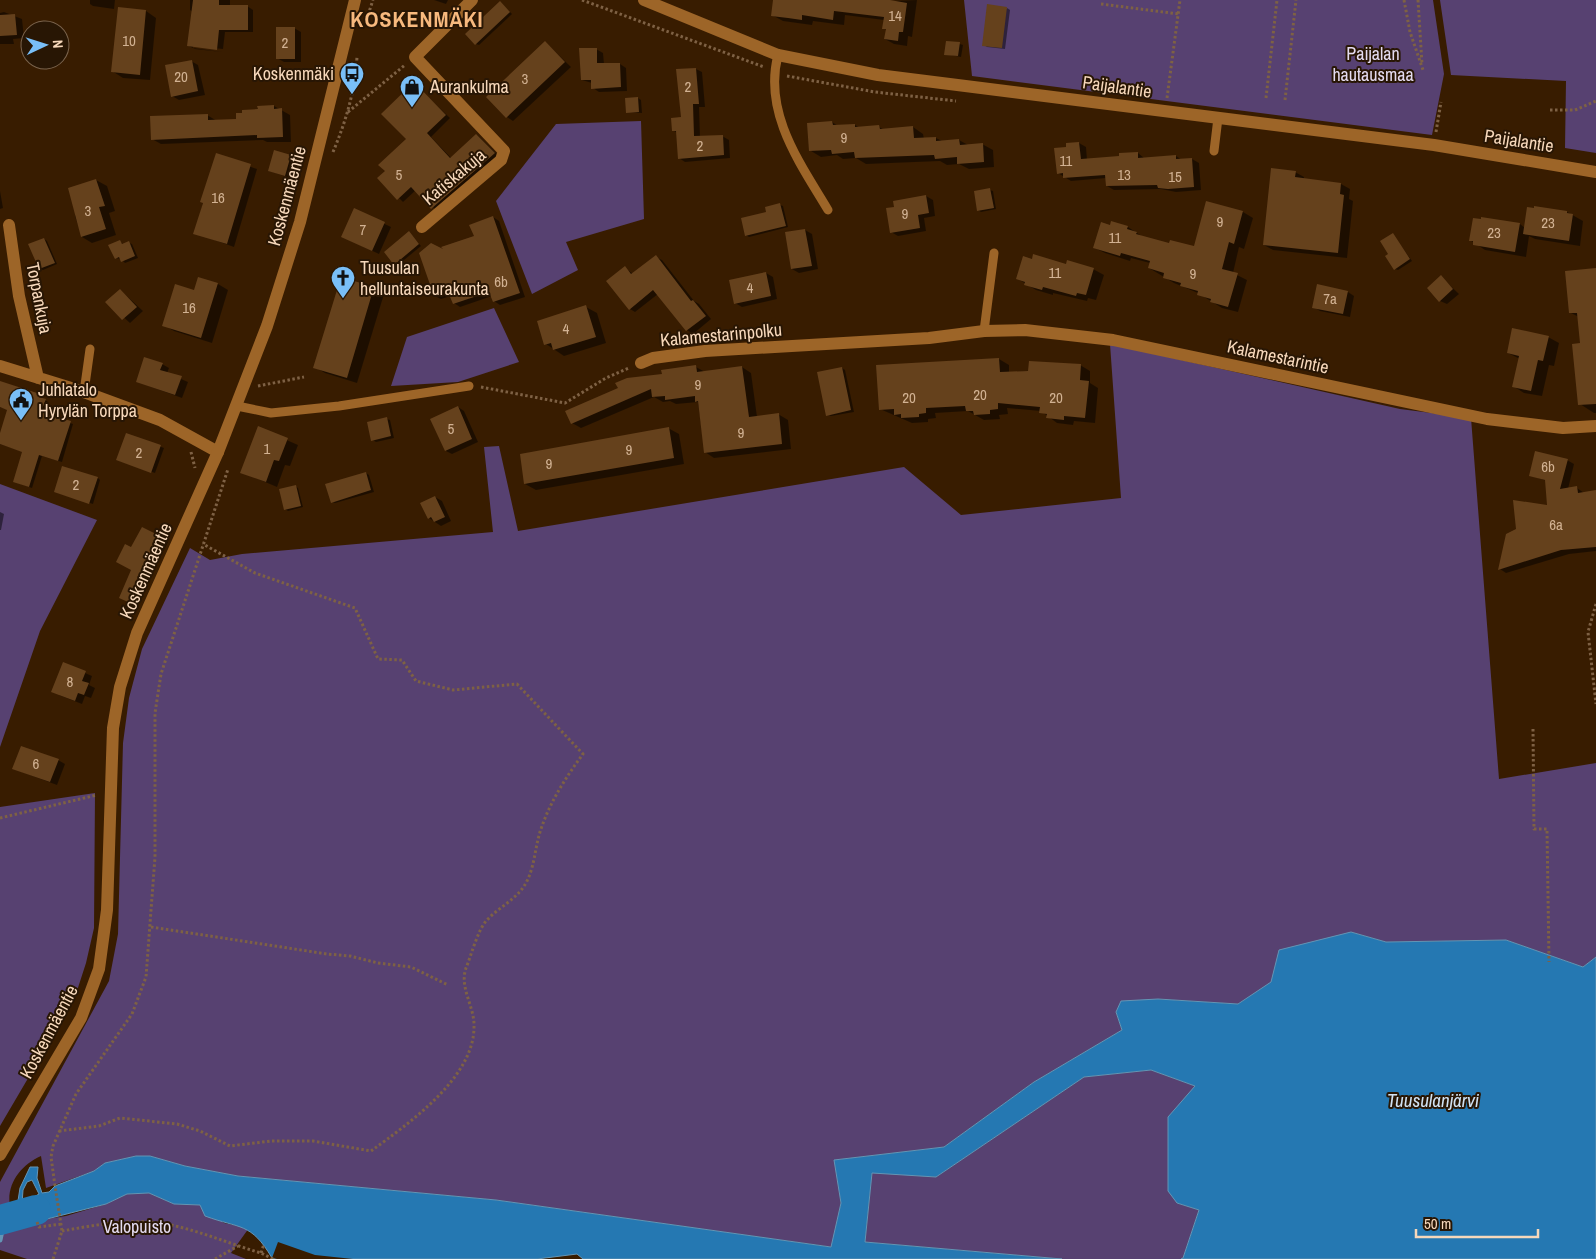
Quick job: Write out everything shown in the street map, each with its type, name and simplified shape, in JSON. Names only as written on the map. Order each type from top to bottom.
[{"type":"street","name":"Koskenmäentie","points":[[0,1155],[81,1018],[99,969],[109,885],[109,793],[113,728],[120,687],[137,633],[218,452],[267,326],[297,231],[355,0]]},
{"type":"street","points":[[415,57],[472,0]]},
{"type":"street","name":"Paijalantie","points":[[644,0],[778,55],[878,75],[1434,145],[1596,172]]},
{"type":"street","name":"Katiskakuja","points":[[415,57],[504,150],[501,160],[422,227]]},
{"type":"street","name":"Torpankuja","points":[[9,225],[20,296],[38,378]]},
{"type":"street","name":"Kalamestarintie","points":[[952,335],[984,331],[1025,330],[1095,337],[1487,419],[1563,428],[1596,426]]},
{"type":"street","name":"Kalamestarinpolku","points":[[641,363],[653,358],[705,351],[930,338],[952,335]]},
{"type":"street","points":[[0,366],[84,392],[160,420],[218,452]]},
{"type":"lane","points":[[778,55],[773,86],[788,143],[828,210]]},
{"type":"lane","points":[[1214,152],[1218,118]]},
{"type":"lane","points":[[984,331],[994,253]]},
{"type":"lane","points":[[84,392],[90,350]]},
{"type":"lane","points":[[237,406],[271,413],[339,406],[469,386]]},
{"type":"path","points":[[1165,112],[1180,0]]},
{"type":"path","points":[[1266,98],[1277,0]]},
{"type":"path","points":[[1284,100],[1296,0]]},
{"type":"path","points":[[1404,0],[1410,32],[1423,70],[1418,0]]},
{"type":"path","points":[[1102,4],[1179,14]]},
{"type":"path","points":[[348,112],[415,57]]},
{"type":"path","points":[[1436,136],[1441,102]]},
{"type":"path","points":[[1550,110],[1575,110],[1596,102]]},
{"type":"path","name":"Kalamestarinpolku","points":[[469,386],[491,387],[566,402],[606,378],[641,363]]},
{"type":"path","points":[[258,386],[304,377]]},
{"type":"path","points":[[54,1259],[62,1231],[54,1186],[52,1157],[59,1131],[76,1094],[104,1058],[132,1014],[146,977],[155,857],[153,739],[156,693],[222,484]]},
{"type":"path","points":[[59,1131],[99,1126],[120,1118],[177,1124],[200,1131],[230,1146],[271,1141],[313,1141],[371,1151],[417,1117],[446,1087],[473,1045],[473,1011],[466,994],[465,972],[475,944],[486,920],[510,902],[527,880],[541,829],[553,802],[565,778],[584,754],[517,684],[452,690],[416,681],[402,660],[378,659],[356,608],[255,573],[203,544]]},
{"type":"path","points":[[1596,604],[1588,632],[1596,704]]},
{"type":"path","points":[[1533,729],[1534,829],[1547,829],[1549,962]]},
{"type":"path","points":[[0,818],[109,793]]},
{"type":"path","points":[[151,927],[350,956],[378,963],[411,967],[448,985]]},
{"type":"path","points":[[37,1222],[39,1227],[44,1228],[62,1224]]},
{"type":"path","points":[[62,1231],[92,1226],[145,1222],[167,1224],[262,1253],[273,1259]]},
{"type":"path","points":[[262,1253],[264,1244]]},
{"type":"path","points":[[215,1259],[239,1246]]},
{"type":"green space","name":"Paijalan hautausmaa","points":[[964,0],[1433,0],[1444,74],[1432,135],[972,76]]},
{"type":"green space","points":[[1440,0],[1596,0],[1596,153],[1565,148],[1566,81],[1451,75]]},
{"type":"green space","points":[[641,121],[644,219],[566,242],[578,270],[532,294],[496,201],[556,124]]},
{"type":"green space","points":[[494,308],[519,362],[458,382],[391,386],[407,337]]},
{"type":"green space","points":[[1110,344],[1400,409],[1471,418],[1499,779],[1596,763],[1596,957],[1583,967],[1506,940],[1386,942],[1351,932],[1238,1004],[1158,999],[1116,1012],[1122,1030],[1034,1082],[944,1147],[835,1160],[841,1203],[832,1247],[496,1200],[238,1176],[185,1166],[150,1156],[136,1156],[105,1163],[94,1171],[46,1188],[41,1156],[20,1171],[10,1193],[11,1210],[0,1215],[0,1182],[109,981],[118,934],[123,743],[129,698],[142,649],[190,548],[210,560],[242,554],[493,532],[484,447],[499,446],[518,531],[904,467],[961,515],[1121,498]]},
{"type":"green space","points":[[0,484],[97,520],[40,631],[0,747]]},
{"type":"green space","points":[[95,793],[94,928],[86,963],[74,1000],[0,1126],[0,807]]},
{"type":"green space","points":[[1151,1070],[1195,1086],[1177,1203],[1199,1210],[1183,1259],[1062,1259],[865,1242],[872,1172],[936,1177],[1084,1077]]},
{"type":"green space","name":"Valopuisto","points":[[149,1193],[174,1204],[200,1205],[224,1223],[249,1228],[231,1253],[246,1259],[27,1259],[0,1250],[0,1226],[66,1216],[106,1204],[127,1194]]},
{"type":"water","name":"Tuusulanjärvi","points":[[1351,932],[1386,942],[1506,940],[1583,967],[1596,957],[1596,1259],[1181,1259],[1183,1258],[1199,1210],[1177,1203],[1168,1191],[1168,1117],[1195,1086],[1151,1070],[1084,1077],[936,1177],[872,1173],[865,1242],[1062,1259],[583,1259],[577,1254],[537,1259],[277,1259],[272,1258],[265,1246],[251,1232],[205,1216],[200,1205],[174,1204],[149,1193],[127,1194],[106,1204],[39,1221],[32,1198],[39,1194],[32,1180],[27,1182],[23,1190],[22,1204],[29,1203],[35,1222],[0,1226],[0,1215],[17,1207],[20,1188],[30,1167],[38,1167],[37,1178],[42,1193],[49,1192],[55,1186],[94,1171],[105,1163],[136,1156],[150,1156],[185,1166],[238,1176],[496,1200],[831,1247],[841,1203],[834,1160],[944,1147],[1034,1082],[1122,1030],[1116,1012],[1121,1001],[1158,999],[1238,1004],[1271,982],[1279,950]]},
{"type":"pier","points":[[278,1242],[315,1255],[353,1259],[272,1258]]},
{"type":"building","points":[[193,0],[219,0],[219,5],[248,5],[248,30],[219,30],[217,50],[187,46]]},
{"type":"building","points":[[773,0],[890,0],[907,3],[903,32],[899,32],[898,41],[884,39],[886,29],[882,29],[884,17],[834,11],[833,20],[802,15],[802,20],[771,16]]},
{"type":"building","points":[[500,1],[510,12],[475,45],[465,34]]},
{"type":"building","points":[[987,4],[1007,7],[1002,48],[982,46]]},
{"type":"building","points":[[118,7],[146,10],[140,75],[111,72]]},
{"type":"building","points":[[15,14],[17,35],[0,36],[0,15]]},
{"type":"building","points":[[276,27],[295,27],[295,59],[276,59]]},
{"type":"building","points":[[545,41],[565,62],[506,118],[486,97]]},
{"type":"building","points":[[946,41],[960,42],[958,56],[944,55]]},
{"type":"building","points":[[579,48],[597,48],[597,63],[620,63],[621,87],[591,89],[591,80],[581,80]]},
{"type":"building","points":[[192,60],[198,91],[171,97],[165,65]]},
{"type":"building","points":[[696,68],[699,104],[693,104],[694,136],[723,135],[724,155],[678,159],[676,131],[672,131],[671,118],[681,117],[676,69]]},
{"type":"building","points":[[414,82],[446,115],[427,133],[450,158],[476,134],[495,153],[431,209],[411,187],[397,200],[377,178],[385,171],[378,165],[406,139],[381,114]]},
{"type":"building","points":[[638,97],[639,112],[626,113],[625,98]]},
{"type":"building","points":[[274,105],[274,109],[282,108],[283,137],[257,138],[257,135],[151,140],[150,116],[208,114],[208,120],[236,119],[236,113],[242,113],[242,110],[258,109],[257,106]]},
{"type":"building","points":[[832,121],[833,125],[855,124],[855,127],[879,125],[880,129],[913,126],[914,138],[936,137],[936,141],[959,139],[960,145],[983,143],[984,162],[957,164],[957,157],[935,159],[934,155],[855,158],[854,152],[832,154],[831,150],[809,151],[807,123]]},
{"type":"building","points":[[1079,142],[1081,159],[1119,156],[1119,153],[1138,152],[1138,158],[1176,155],[1176,159],[1192,158],[1194,187],[1168,189],[1158,188],[1157,185],[1106,186],[1105,175],[1063,178],[1063,173],[1057,174],[1054,148],[1066,147],[1066,143]]},
{"type":"building","points":[[274,150],[291,155],[285,176],[268,171]]},
{"type":"building","points":[[216,153],[251,164],[227,244],[193,234],[203,203],[200,202]]},
{"type":"building","points":[[1271,168],[1296,171],[1295,177],[1341,183],[1340,194],[1344,195],[1338,253],[1263,245]]},
{"type":"building","points":[[96,179],[105,206],[99,207],[106,229],[81,237],[68,188]]},
{"type":"building","points":[[990,188],[994,208],[977,211],[974,191]]},
{"type":"building","points":[[926,195],[929,213],[918,215],[920,228],[890,233],[886,208],[894,207],[893,201]]},
{"type":"building","points":[[1206,201],[1243,211],[1234,244],[1229,242],[1222,269],[1238,273],[1228,307],[1210,302],[1211,299],[1197,295],[1198,291],[1180,286],[1181,283],[1163,278],[1164,273],[1148,268],[1150,261],[1121,253],[1120,256],[1093,248],[1101,222],[1110,225],[1111,221],[1128,226],[1127,229],[1137,232],[1136,234],[1169,243],[1170,240],[1194,246]]},
{"type":"building","points":[[780,203],[786,226],[745,236],[741,218],[766,212],[765,207]]},
{"type":"building","points":[[1534,206],[1567,211],[1567,213],[1573,214],[1569,241],[1523,234],[1527,207],[1534,208]]},
{"type":"building","points":[[354,208],[385,222],[372,251],[341,237]]},
{"type":"building","points":[[493,216],[520,293],[493,302],[489,292],[453,304],[448,292],[434,296],[419,253],[431,243],[443,249],[441,247],[474,236],[469,225]]},
{"type":"building","points":[[1481,217],[1520,223],[1515,252],[1473,245],[1473,241],[1469,241],[1473,218],[1481,219]]},
{"type":"building","points":[[805,229],[812,266],[791,269],[785,232]]},
{"type":"building","points":[[409,231],[419,244],[394,265],[384,252]]},
{"type":"building","points":[[1393,233],[1410,259],[1394,270],[1385,256],[1388,254],[1380,241]]},
{"type":"building","points":[[44,238],[55,263],[39,269],[28,244]]},
{"type":"building","points":[[120,240],[122,244],[129,241],[135,256],[121,262],[119,257],[115,259],[108,245]]},
{"type":"building","points":[[1033,254],[1066,264],[1067,260],[1094,268],[1086,295],[1077,293],[1076,296],[1043,287],[1042,290],[1024,285],[1025,282],[1016,279],[1023,256],[1032,259]]},
{"type":"building","points":[[656,255],[691,301],[693,300],[706,316],[686,331],[653,290],[629,310],[606,281],[625,266],[631,274]]},
{"type":"building","points":[[1596,268],[1596,404],[1578,405],[1572,344],[1580,343],[1577,313],[1569,313],[1565,271]]},
{"type":"building","points":[[766,272],[771,296],[734,304],[729,280]]},
{"type":"building","points":[[1441,275],[1453,289],[1439,302],[1427,288]]},
{"type":"building","points":[[198,277],[218,283],[201,338],[162,326],[175,284],[194,290]]},
{"type":"building","points":[[341,277],[374,287],[347,378],[313,368]]},
{"type":"building","points":[[1317,284],[1348,291],[1343,314],[1312,308]]},
{"type":"building","points":[[120,289],[137,307],[122,320],[105,302]]},
{"type":"building","points":[[586,305],[596,337],[553,350],[551,343],[544,345],[537,321]]},
{"type":"building","points":[[1512,328],[1549,336],[1543,361],[1538,360],[1531,391],[1512,387],[1519,356],[1507,353]]},
{"type":"building","points":[[144,357],[163,363],[160,370],[182,376],[175,395],[136,382]]},
{"type":"building","points":[[999,358],[1000,372],[1028,371],[1029,361],[1081,364],[1080,380],[1089,381],[1085,418],[1064,416],[1064,420],[1046,418],[1047,414],[1039,413],[1040,407],[998,403],[998,409],[990,410],[990,414],[974,415],[973,411],[966,411],[965,406],[926,408],[926,413],[919,414],[919,417],[901,418],[901,414],[894,415],[894,409],[879,410],[876,365]]},
{"type":"building","points":[[696,365],[697,372],[742,366],[749,417],[779,413],[782,444],[704,453],[698,401],[695,402],[695,396],[665,400],[665,396],[652,397],[651,389],[571,424],[565,411],[618,388],[615,383],[627,378],[662,374],[661,370]]},
{"type":"building","points":[[842,367],[851,410],[826,416],[817,372]]},
{"type":"building","points":[[0,381],[40,394],[39,397],[46,399],[41,412],[71,421],[58,461],[39,455],[29,487],[13,482],[22,452],[0,444],[0,433],[7,410],[0,407]]},
{"type":"building","points":[[458,406],[472,439],[445,451],[430,419]]},
{"type":"building","points":[[387,417],[391,436],[371,441],[367,422]]},
{"type":"building","points":[[258,426],[288,438],[279,461],[274,460],[266,482],[240,473]]},
{"type":"building","points":[[669,427],[674,458],[524,484],[520,454]]},
{"type":"building","points":[[126,433],[161,445],[151,473],[116,460]]},
{"type":"building","points":[[1535,451],[1568,459],[1560,489],[1577,486],[1578,493],[1596,490],[1596,547],[1561,550],[1498,570],[1506,534],[1516,529],[1513,500],[1547,505],[1545,480],[1529,476]]},
{"type":"building","points":[[62,466],[98,477],[89,504],[54,492]]},
{"type":"building","points":[[366,472],[371,490],[331,503],[325,484]]},
{"type":"building","points":[[296,485],[301,506],[284,510],[279,489]]},
{"type":"building","points":[[435,496],[445,517],[434,522],[431,517],[428,519],[420,503]]},
{"type":"building","points":[[142,527],[162,537],[128,602],[119,598],[131,570],[116,562],[125,544],[131,547]]},
{"type":"building","points":[[63,662],[86,671],[82,681],[89,683],[84,695],[78,693],[75,701],[51,692]]},
{"type":"building","points":[[21,746],[59,759],[50,782],[12,769]]},
{"type":"waterway","points":[[0,1220],[36,1210]]},
{"type":"waterway","points":[[0,1240],[4,1221]]},
{"type":"place","name":"Koskenmäki","points":[[352,95]]},
{"type":"place","name":"Aurankulma","points":[[412,108]]},
{"type":"place","name":"Tuusulan helluntaiseurakunta","points":[[343,299]]},
{"type":"place","name":"Juhlatalo Hyrylän Torppa","points":[[21,421]]},
{"type":"district","name":"KOSKENMÄKI","points":[[417,19]]}]
